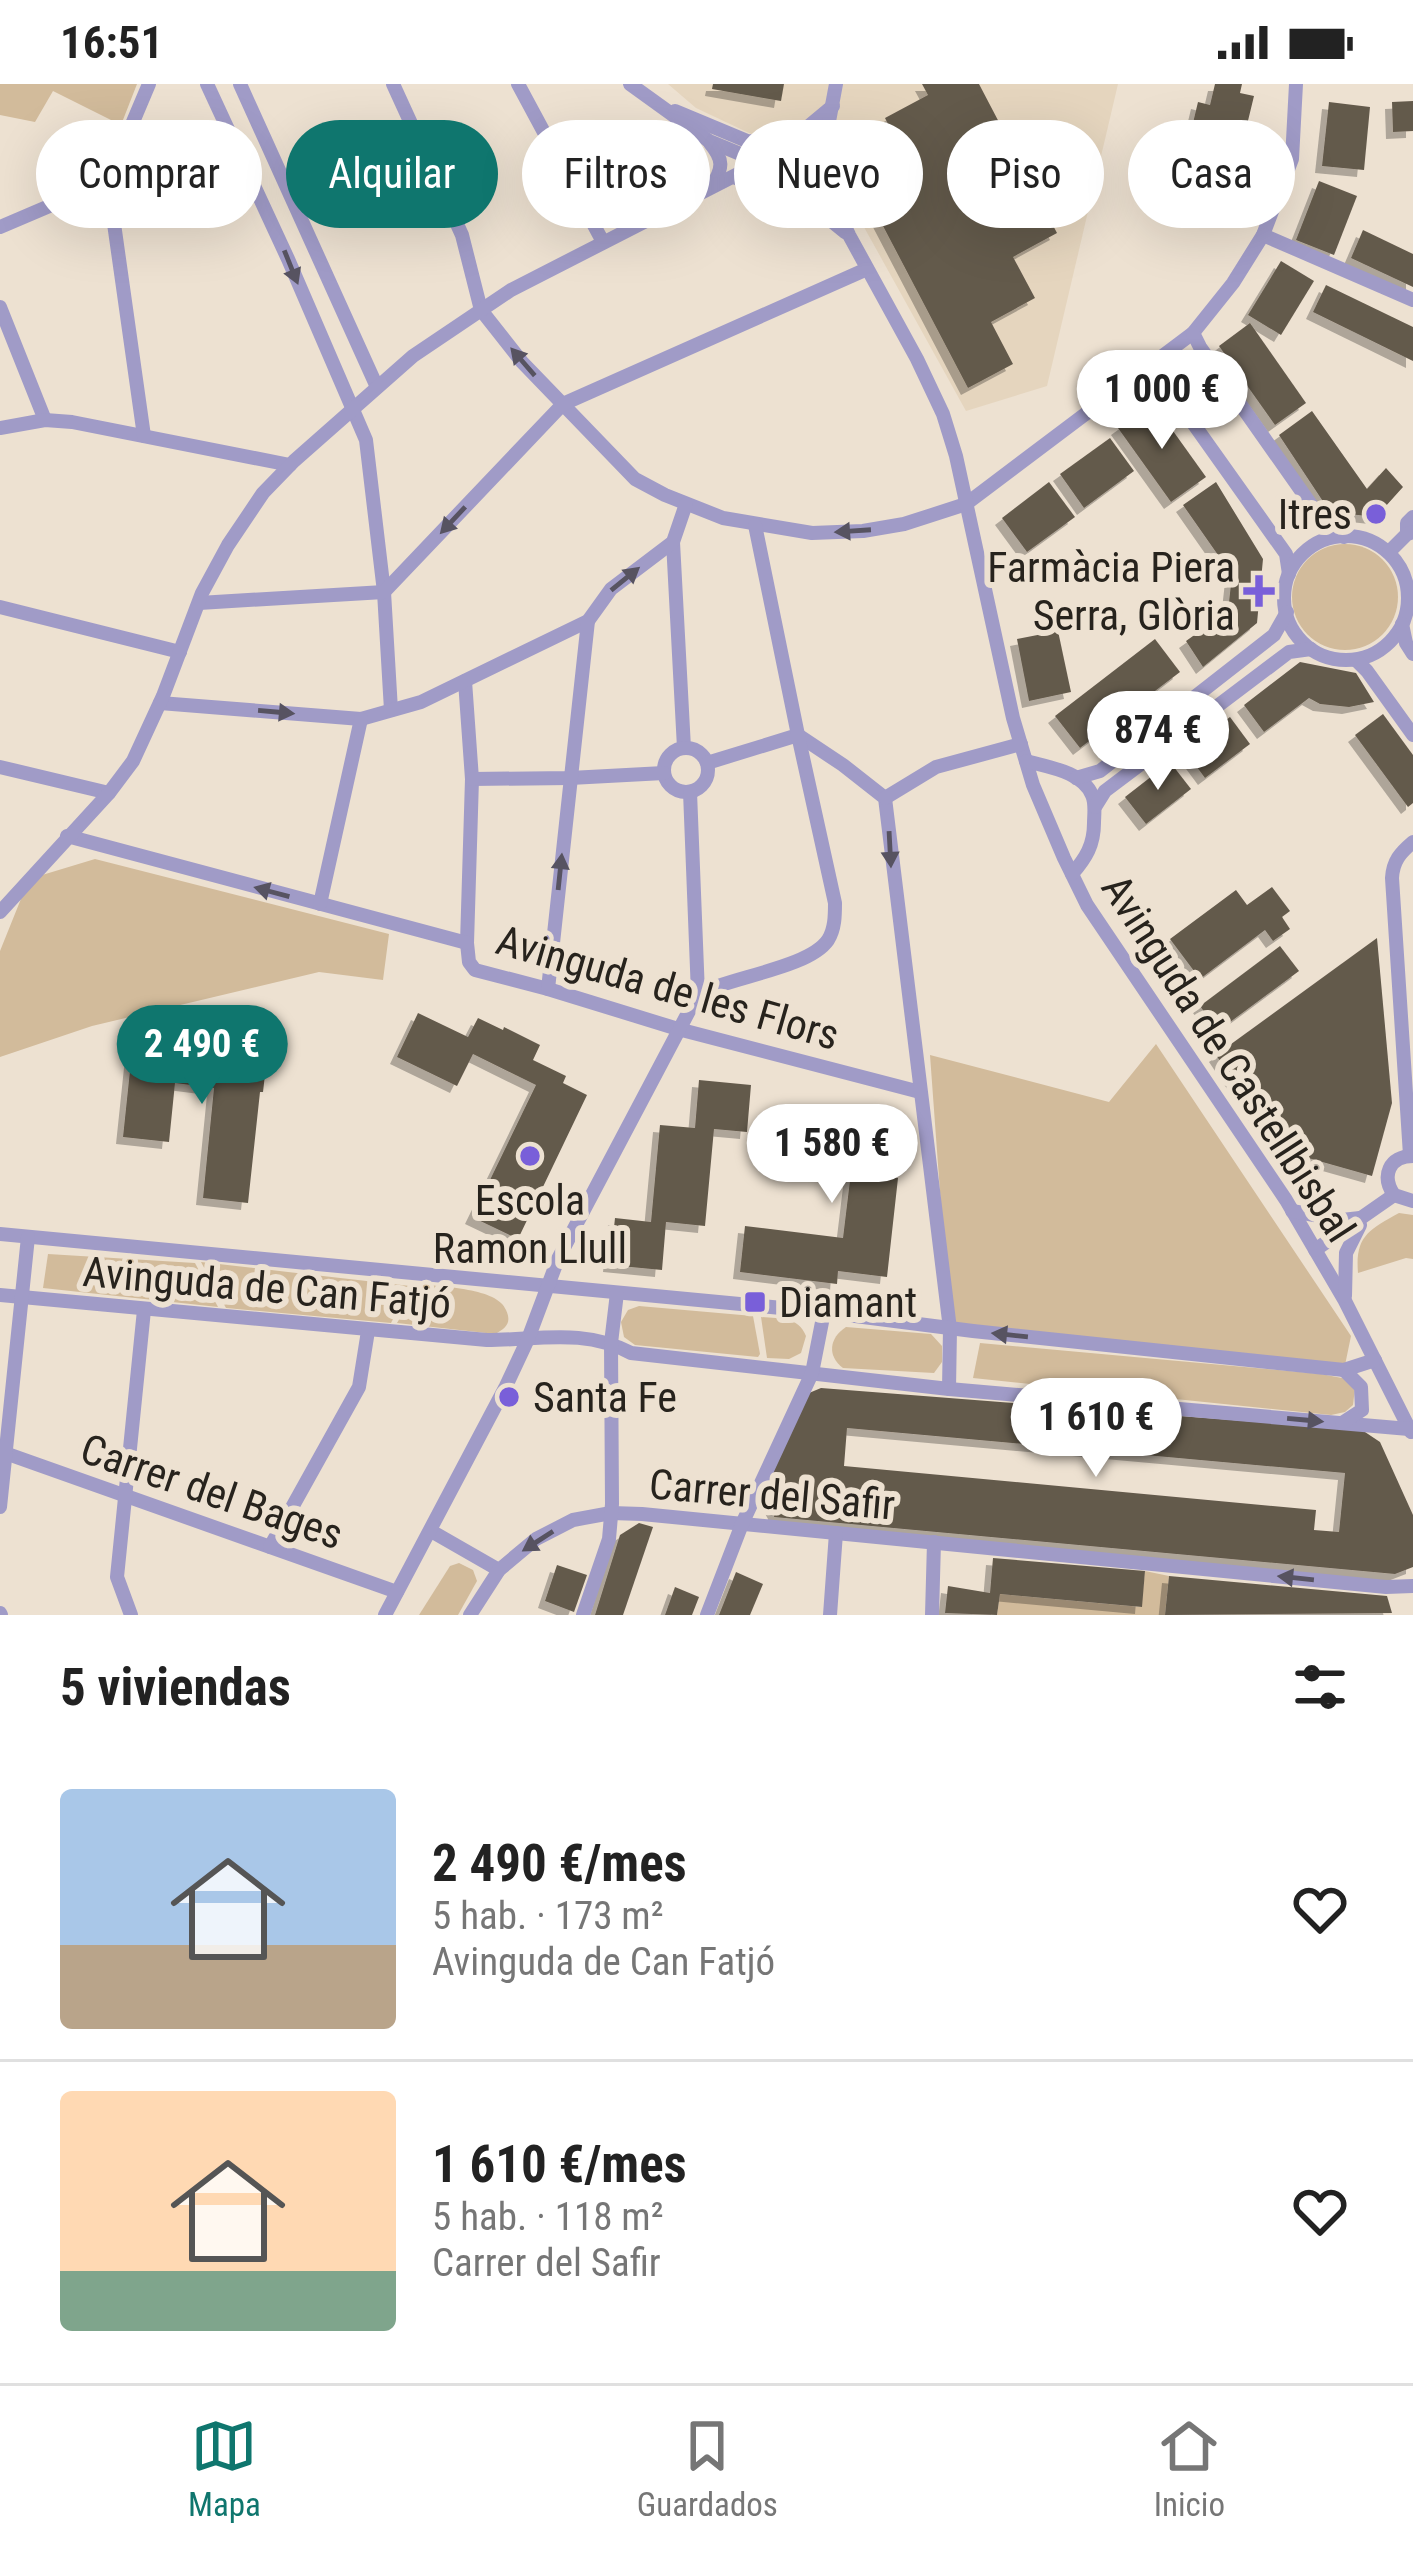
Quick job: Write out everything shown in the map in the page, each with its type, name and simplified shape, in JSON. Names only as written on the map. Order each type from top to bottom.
[{"type":"street","points":[[134,120],[149,84]]},
{"type":"street","points":[[208,84],[369,454],[391,710]]},
{"type":"street","points":[[240,84],[377,387]]},
{"type":"street","points":[[393,84],[462,236],[481,310],[522,362],[635,479],[724,518],[812,532],[904,524],[967,504],[1193,333],[1263,235],[1292,159],[1296,84],[1311,84]]},
{"type":"street","points":[[518,84],[603,242]]},
{"type":"street","name":"Avinguda de Castellbisbal","points":[[629,84],[678,120]]},
{"type":"street","points":[[829,120],[836,84]]},
{"type":"street","points":[[815,120],[832,106]]},
{"type":"street","name":"Avinguda de Castellbisbal","points":[[660,108],[679,111],[734,135]]},
{"type":"street","points":[[710,142],[721,158],[722,170],[712,185]]},
{"type":"street","points":[[1,909],[133,761],[228,545],[290,465],[413,356],[481,310],[734,177]]},
{"type":"street","points":[[0,227],[36,212]]},
{"type":"street","points":[[115,228],[144,436]]},
{"type":"street","name":"Avinguda de Castellbisbal","points":[[840,228],[849,235]]},
{"type":"street","name":"Avinguda de Castellbisbal","points":[[846,228],[943,414],[1021,744],[1033,785],[1072,874],[1087,905],[1292,1211],[1345,1300],[1411,1433]]},
{"type":"street","points":[[1263,235],[1413,300]]},
{"type":"street","points":[[199,603],[384,592],[562,404],[867,269]]},
{"type":"street","points":[[0,307],[45,420]]},
{"type":"street","points":[[1193,333],[1326,526],[1344,536]]},
{"type":"street","points":[[1151,364],[1286,554],[1284,602],[1295,634],[1311,649],[1356,660],[1375,655],[1402,624],[1409,603],[1407,581],[1389,552],[1361,537],[1331,537],[1312,545],[1288,574]]},
{"type":"street","points":[[0,428],[45,420],[72,422],[290,465]]},
{"type":"street","points":[[684,748],[673,542],[686,504]]},
{"type":"street","points":[[1389,552],[1410,533],[1407,523],[1413,517]]},
{"type":"street","points":[[385,1615],[528,1339],[558,1259],[698,994],[794,962],[829,939],[835,903],[755,524]]},
{"type":"street","points":[[160,703],[361,718],[421,702],[587,621],[611,589],[673,542]]},
{"type":"street","points":[[0,608],[180,652]]},
{"type":"street","points":[[1076,778],[1100,771],[1274,635],[1287,612]]},
{"type":"street","points":[[548,989],[587,621]]},
{"type":"street","points":[[1402,624],[1413,654]]},
{"type":"street","points":[[1094,807],[1105,791],[1289,652],[1311,649]]},
{"type":"street","points":[[1356,660],[1413,735]]},
{"type":"street","points":[[465,681],[472,779],[466,943]]},
{"type":"street","points":[[320,904],[361,718]]},
{"type":"street","points":[[707,763],[798,735]]},
{"type":"street","points":[[798,735],[885,798],[950,1329],[950,1389]]},
{"type":"street","points":[[885,798],[936,767],[1021,744]]},
{"type":"street","points":[[684,748],[698,751],[707,763],[706,781],[690,792],[671,786],[664,773],[667,759],[684,748]]},
{"type":"street","points":[[1026,761],[1063,771],[1092,794],[1094,836],[1087,858],[1072,874]]},
{"type":"street","points":[[0,767],[109,793]]},
{"type":"street","points":[[472,779],[664,773]]},
{"type":"street","points":[[690,792],[698,994]]},
{"type":"street","name":"Avinguda de les Flors","points":[[68,836],[466,943],[475,970],[499,978],[920,1092]]},
{"type":"street","points":[[1413,842],[1393,864],[1391,878],[1412,1155],[1397,1159],[1388,1170],[1394,1195],[1413,1201]]},
{"type":"street","points":[[1315,1250],[1394,1195]]},
{"type":"street","points":[[1292,1211],[1342,1220],[1365,1217]]},
{"type":"street","points":[[1345,1300],[1346,1252],[1365,1217]]},
{"type":"street","name":"Avinguda de Can Fatjó","points":[[0,1234],[824,1312],[1344,1370],[1375,1360]]},
{"type":"street","points":[[0,1507],[28,1237]]},
{"type":"street","points":[[583,1615],[609,1538],[610,1342],[617,1293]]},
{"type":"street","name":"Avinguda de Can Fatjó","points":[[0,1295],[490,1340],[555,1335],[610,1342],[631,1353],[1411,1433]]},
{"type":"street","points":[[131,1615],[117,1577],[144,1310]]},
{"type":"street","points":[[707,1615],[742,1523],[812,1373],[824,1312]]},
{"type":"street","points":[[270,1547],[359,1387],[368,1331]]},
{"type":"street","points":[[1342,1424],[1362,1410],[1361,1387],[1344,1370]]},
{"type":"street","name":"Carrer del Bages","points":[[5,1453],[398,1592]]},
{"type":"street","name":"Carrer del Safir","points":[[470,1615],[499,1570],[536,1539],[573,1520],[611,1513],[1413,1586]]},
{"type":"street","points":[[431,1531],[499,1570]]},
{"type":"street","points":[[830,1615],[836,1533]]},
{"type":"street","points":[[932,1615],[934,1543]]},
{"type":"shaded area","points":[[0,84],[137,84],[123,120],[111,120],[53,91],[35,122],[0,115]]},
{"type":"shaded area","points":[[668,84],[1118,84],[1104,144],[1104,120],[947,120],[947,228],[1084,228],[1047,386],[966,411],[865,228],[923,228],[923,120],[734,120],[734,126],[696,108]]},
{"type":"shaded area","points":[[1345,544],[1365,548],[1382,560],[1394,577],[1398,597],[1394,617],[1382,634],[1365,646],[1345,650],[1325,646],[1308,634],[1296,617],[1292,597],[1296,577],[1308,560],[1325,548]]},
{"type":"shaded area","points":[[95,859],[389,934],[383,980],[319,972],[92,1026],[0,1057],[0,951],[29,879]]},
{"type":"shaded area","points":[[1156,1044],[1351,1336],[1344,1370],[950,1329],[930,1055],[1109,1102]]},
{"type":"shaded area","points":[[1399,1213],[1413,1215],[1413,1259],[1358,1273],[1361,1243],[1379,1224]]},
{"type":"shaded area","points":[[48,1254],[195,1263],[218,1307],[43,1288]]},
{"type":"shaded area","points":[[201,1262],[410,1286],[391,1323],[226,1308]]},
{"type":"shaded area","points":[[420,1284],[492,1297],[506,1310],[507,1325],[495,1334],[397,1323]]},
{"type":"shaded area","points":[[639,1306],[753,1316],[760,1354],[635,1345],[624,1337],[621,1322],[628,1310]]},
{"type":"shaded area","points":[[761,1317],[798,1325],[806,1336],[801,1353],[789,1359],[767,1358]]},
{"type":"shaded area","points":[[846,1327],[931,1334],[942,1346],[942,1362],[934,1373],[843,1368],[832,1347]]},
{"type":"shaded area","points":[[980,1343],[1321,1374],[1347,1379],[1355,1388],[1353,1405],[1331,1415],[973,1378]]},
{"type":"shaded area","points":[[459,1563],[473,1570],[477,1581],[458,1615],[419,1615],[450,1566]]},
{"type":"shaded area","points":[[1145,1571],[1169,1576],[1165,1615],[997,1615],[1000,1594],[1141,1607]]},
{"type":"building","points":[[713,84],[784,84],[781,101],[712,89]]},
{"type":"building","points":[[922,84],[979,84],[998,120],[947,120],[947,228],[1054,228],[1057,233],[1013,257],[1035,298],[991,322],[1013,364],[968,388],[884,228],[923,228],[923,120],[885,118],[928,95]]},
{"type":"building","points":[[1215,84],[1242,84],[1240,93],[1254,96],[1248,120],[1194,120],[1198,102],[1210,105]]},
{"type":"building","points":[[1413,101],[1413,131],[1393,132],[1392,102]]},
{"type":"building","points":[[1329,102],[1370,107],[1364,170],[1322,166]]},
{"type":"building","points":[[1319,181],[1357,196],[1334,255],[1296,240]]},
{"type":"building","points":[[1363,230],[1413,254],[1413,287],[1351,258]]},
{"type":"building","points":[[1281,261],[1314,281],[1281,335],[1248,315]]},
{"type":"building","points":[[1326,285],[1413,327],[1413,361],[1313,312]]},
{"type":"building","points":[[1250,323],[1306,403],[1275,425],[1219,346]]},
{"type":"building","points":[[1153,403],[1206,477],[1171,502],[1118,428]]},
{"type":"building","points":[[1312,411],[1367,489],[1386,468],[1403,487],[1376,517],[1330,512],[1279,435]]},
{"type":"building","points":[[1110,438],[1134,471],[1084,508],[1060,474]]},
{"type":"building","points":[[1049,482],[1075,517],[1027,552],[1002,518]]},
{"type":"building","points":[[1216,482],[1263,559],[1257,623],[1203,667],[1186,641],[1228,611],[1232,575],[1183,505]]},
{"type":"building","points":[[1058,631],[1071,692],[1029,701],[1017,639]]},
{"type":"building","points":[[1155,639],[1180,672],[1080,748],[1055,716]]},
{"type":"building","points":[[1300,662],[1356,673],[1374,702],[1349,707],[1309,698],[1264,732],[1244,705]]},
{"type":"building","points":[[1383,714],[1413,755],[1413,803],[1408,807],[1355,735]]},
{"type":"building","points":[[1230,717],[1250,744],[1205,778],[1185,751]]},
{"type":"building","points":[[1170,762],[1191,789],[1146,824],[1125,797]]},
{"type":"building","points":[[1272,887],[1290,911],[1282,917],[1290,929],[1273,941],[1265,930],[1200,979],[1170,939],[1236,890],[1247,905]]},
{"type":"building","points":[[1377,938],[1392,1103],[1372,1176],[1280,1150],[1216,1055]]},
{"type":"building","points":[[1280,946],[1299,971],[1218,1031],[1200,1006]]},
{"type":"building","name":"Escola Ramon Llull","points":[[418,1013],[468,1037],[478,1018],[504,1027],[540,1045],[533,1060],[566,1076],[563,1083],[587,1095],[518,1239],[472,1217],[536,1085],[473,1054],[457,1086],[397,1057]]},
{"type":"building","points":[[133,1042],[221,1058],[223,1043],[268,1048],[248,1203],[203,1198],[214,1088],[175,1083],[169,1142],[123,1137]]},
{"type":"building","points":[[699,1080],[751,1085],[747,1132],[714,1129],[705,1226],[666,1222],[662,1270],[610,1265],[615,1218],[651,1222],[660,1125],[695,1128]]},
{"type":"building","points":[[785,1115],[887,1126],[881,1176],[898,1178],[887,1277],[838,1271],[837,1284],[740,1272],[745,1226],[843,1238],[851,1172],[780,1163]]},
{"type":"building","points":[[821,1388],[1362,1430],[1380,1442],[1413,1515],[1413,1567],[1395,1574],[774,1517],[764,1492],[809,1393]],"holes":[[[847,1428],[1345,1473],[1339,1532],[1314,1530],[1316,1510],[844,1466]]]},
{"type":"building","points":[[639,1523],[653,1527],[623,1615],[595,1615],[620,1535]]},
{"type":"building","points":[[993,1558],[1145,1571],[1142,1607],[1000,1594],[997,1615],[945,1613],[948,1586],[990,1593]]},
{"type":"building","points":[[557,1565],[587,1575],[574,1612],[545,1601]]},
{"type":"building","points":[[736,1572],[763,1584],[750,1615],[719,1615]]},
{"type":"building","points":[[1169,1576],[1387,1596],[1392,1613],[1165,1615]]},
{"type":"building","points":[[675,1587],[699,1597],[692,1615],[665,1615]]},
{"type":"place","name":"Itres","points":[[1376,514]]},
{"type":"place","name":"Farmàcia Piera Serra, Glòria","points":[[1259,591]]},
{"type":"place","name":"Escola Ramon Llull","points":[[530,1156]]},
{"type":"place","name":"Diamant","points":[[755,1302]]},
{"type":"place","name":"Santa Fe","points":[[509,1397]]}]
